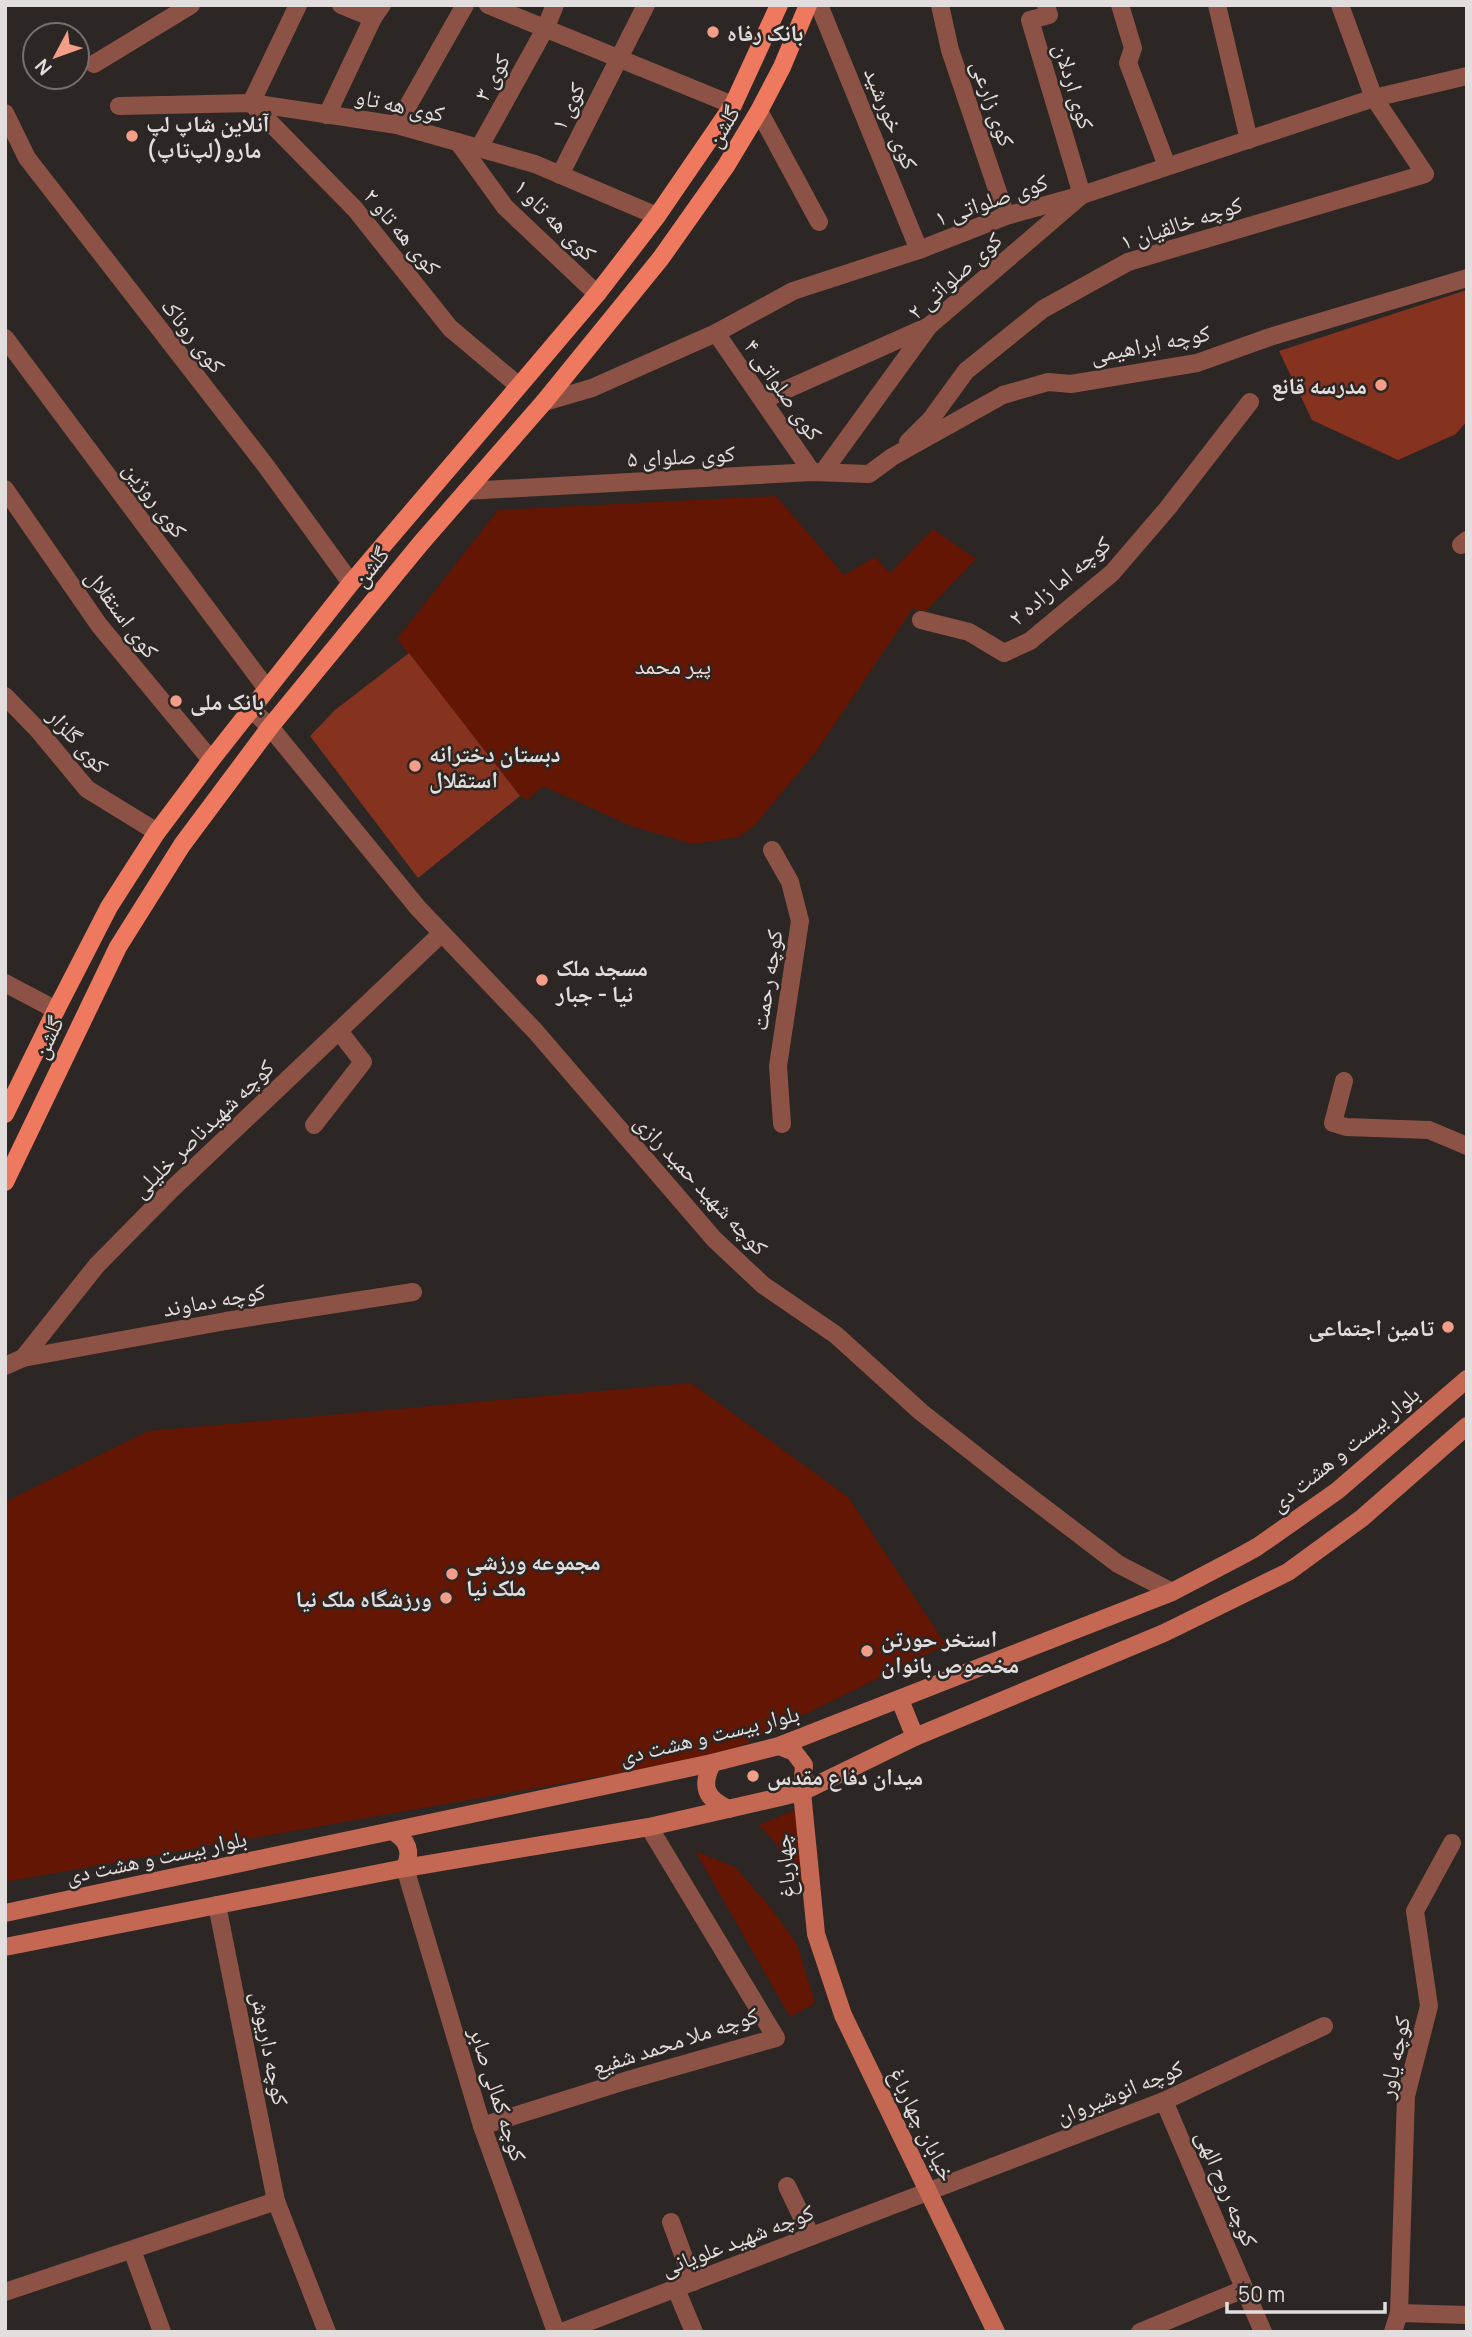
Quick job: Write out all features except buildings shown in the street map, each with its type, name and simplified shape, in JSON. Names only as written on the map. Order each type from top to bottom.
[{"type":"main road","name":"گلشن","points":[[7,1106],[110,908],[157,832],[351,583],[597,294],[657,216],[733,105],[779,5]]},
{"type":"main road","name":"گلشن","points":[[5,1182],[118,947],[182,845],[270,727],[466,491],[544,402],[661,258],[726,166],[759,111],[782,67],[808,5]]},
{"type":"main road","name":"بلوار بیست و هشت دی","points":[[5,1913],[712,1763],[779,1746],[1172,1592],[1257,1547],[1337,1491],[1467,1379]]},
{"type":"main road","points":[[5,1947],[405,1868],[649,1827],[802,1792],[915,1737],[1164,1633],[1288,1572],[1362,1518],[1467,1426]]},
{"type":"main road","points":[[900,1700],[915,1737]]},
{"type":"main road","name":"چهارباغ","points":[[779,1746],[794,1752],[804,1765],[802,1792],[816,1934]]},
{"type":"main road","points":[[712,1763],[706,1775],[705,1786],[710,1797],[729,1809]]},
{"type":"main road","points":[[392,1832],[402,1837],[408,1846],[410,1858],[405,1868]]},
{"type":"main road","name":"خیابان چهارباغ","points":[[816,1934],[843,2015],[996,2332]]},
{"type":"street","points":[[94,64],[191,5]]},
{"type":"street","points":[[251,103],[298,5]]},
{"type":"street","points":[[327,115],[378,12],[341,5]]},
{"type":"street","points":[[397,125],[465,5]]},
{"type":"street","points":[[488,5],[733,105]]},
{"type":"street","name":"کوی ۳","points":[[479,148],[545,29],[555,5]]},
{"type":"street","name":"کوی ۱","points":[[560,175],[646,5]]},
{"type":"street","name":"کوی خورشید","points":[[819,5],[919,250]]},
{"type":"street","name":"کوی زارعی","points":[[940,5],[950,50],[1006,216]]},
{"type":"street","name":"کوی اردلان","points":[[1046,5],[1049,15],[1030,20],[1082,195]]},
{"type":"street","points":[[1120,5],[1133,48],[1128,63],[1167,166]]},
{"type":"street","points":[[1217,5],[1249,140]]},
{"type":"street","points":[[1340,5],[1374,98]]},
{"type":"street","name":"کوی صلواتی ۱","points":[[544,402],[592,388],[716,333],[793,291],[919,250],[1006,216],[1082,195],[1374,98],[1467,76]]},
{"type":"street","name":"کوچه خالقیان ۱","points":[[892,457],[931,419],[966,371],[1043,309],[1128,262],[1425,174],[1374,98]]},
{"type":"street","name":"کوی هه تاو","points":[[119,106],[251,103],[397,125],[535,164],[657,216]]},
{"type":"street","name":"کوی هه تاو ۲","points":[[251,103],[355,209],[450,328],[519,386]]},
{"type":"street","points":[[759,111],[819,222]]},
{"type":"street","name":"کوی روناک","points":[[5,113],[27,158],[266,466],[351,583]]},
{"type":"street","name":"کوی هه تاو ۱","points":[[458,142],[505,207],[597,294]]},
{"type":"street","name":"کوی صلواتی ۲","points":[[818,472],[929,326],[1082,195]]},
{"type":"street","name":"کوچه ابراهیمی","points":[[892,457],[1003,395],[1048,382],[1071,384],[1197,363],[1270,337],[1467,278]]},
{"type":"street","points":[[763,400],[929,326]]},
{"type":"street","name":"کوی صلواتی ۴","points":[[716,333],[818,472]]},
{"type":"street","name":"کوی روژین","points":[[5,338],[267,689]]},
{"type":"street","name":"کوچه اما زاده ۲","points":[[921,620],[969,632],[1004,653],[1030,641],[1112,573],[1167,509],[1250,402]]},
{"type":"street","name":"کوی صلوای ۵","points":[[466,491],[818,472],[869,474],[892,457]]},
{"type":"street","name":"کوی استقلال","points":[[5,489],[99,625],[211,760]]},
{"type":"street","name":"کوی گلزار","points":[[5,696],[87,789],[157,832]]},
{"type":"street","name":"کوچه شهید حمید رازی","points":[[251,709],[270,727],[418,908],[536,1032],[714,1239],[763,1285],[835,1335],[920,1412],[1118,1564],[1172,1592]]},
{"type":"street","name":"کوچه رحمت","points":[[772,850],[790,882],[800,921],[778,1066],[782,1124]]},
{"type":"street","name":"کوچه شهیدناصر خلیلی","points":[[5,1366],[23,1358],[97,1265],[172,1189],[442,933]]},
{"type":"street","points":[[5,983],[56,1010]]},
{"type":"street","points":[[314,1125],[363,1062],[339,1031]]},
{"type":"street","points":[[1345,1081],[1333,1123],[1429,1130],[1467,1146]]},
{"type":"street","name":"کوچه دماوند","points":[[23,1358],[226,1321],[413,1292]]},
{"type":"street","name":"کوچه ملا محمد شفیع","points":[[482,2126],[776,2038],[649,1827]]},
{"type":"street","name":"کوچه یاور","points":[[1393,2332],[1399,2313],[1406,2096],[1429,2006],[1415,1911],[1452,1843]]},
{"type":"street","name":"کوچه کمالی صابر","points":[[405,1868],[482,2126],[556,2332]]},
{"type":"street","name":"کوچه داریوش","points":[[217,1905],[276,2201],[327,2332]]},
{"type":"street","name":"کوچه انوشیروان","points":[[929,2191],[1164,2101],[1324,2026]]},
{"type":"street","name":"کوچه روح الهی","points":[[1164,2101],[1263,2332]]},
{"type":"street","points":[[787,2186],[811,2236]]},
{"type":"street","name":"کوچه شهید علویانی","points":[[562,2332],[929,2191]]},
{"type":"street","points":[[5,2292],[276,2201]]},
{"type":"street","points":[[671,2222],[694,2282]]},
{"type":"street","points":[[132,2250],[162,2332]]},
{"type":"street","points":[[676,2289],[694,2332]]},
{"type":"street","points":[[1140,2332],[1244,2289]]},
{"type":"street","points":[[1399,2313],[1467,2315]]},
{"type":"green space","name":"پیر محمد","points":[[776,496],[844,575],[875,557],[890,573],[933,529],[976,559],[925,612],[913,608],[818,749],[755,825],[739,837],[692,844],[631,826],[543,786],[528,800],[520,796],[397,639],[498,510]]},
{"type":"green space","name":"مجموعه ورزشی ملک نیا","points":[[691,1383],[848,1497],[946,1645],[722,1755],[5,1882],[5,1502],[148,1431]]},
{"type":"green space","points":[[801,1807],[804,1884],[778,1846],[759,1825]]},
{"type":"green space","points":[[695,1851],[735,1867],[771,1908],[797,1944],[815,2003],[790,2017]]},
{"type":"place","name":"بانک رفاه","points":[[713,32]]},
{"type":"place","name":"آنلاین شاپ لپ مارو(لپ‌تاپ)","points":[[132,136]]},
{"type":"place","name":"مدرسه قانع","points":[[1381,385]]},
{"type":"place","name":"بانک ملی","points":[[176,701]]},
{"type":"place","name":"دبستان دخترانه استقلال","points":[[415,766]]},
{"type":"place","name":"مسجد ملک نیا - جبار","points":[[542,980]]},
{"type":"place","name":"تامین اجتماعی","points":[[1448,1327]]},
{"type":"place","name":"مجموعه ورزشی ملک نیا","points":[[452,1574]]},
{"type":"place","name":"ورزشگاه ملک نیا","points":[[446,1598]]},
{"type":"place","name":"استخر حورتن مخصوص بانوان","points":[[867,1651]]},
{"type":"place","name":"میدان دفاع مقدس","points":[[753,1776]]}]
